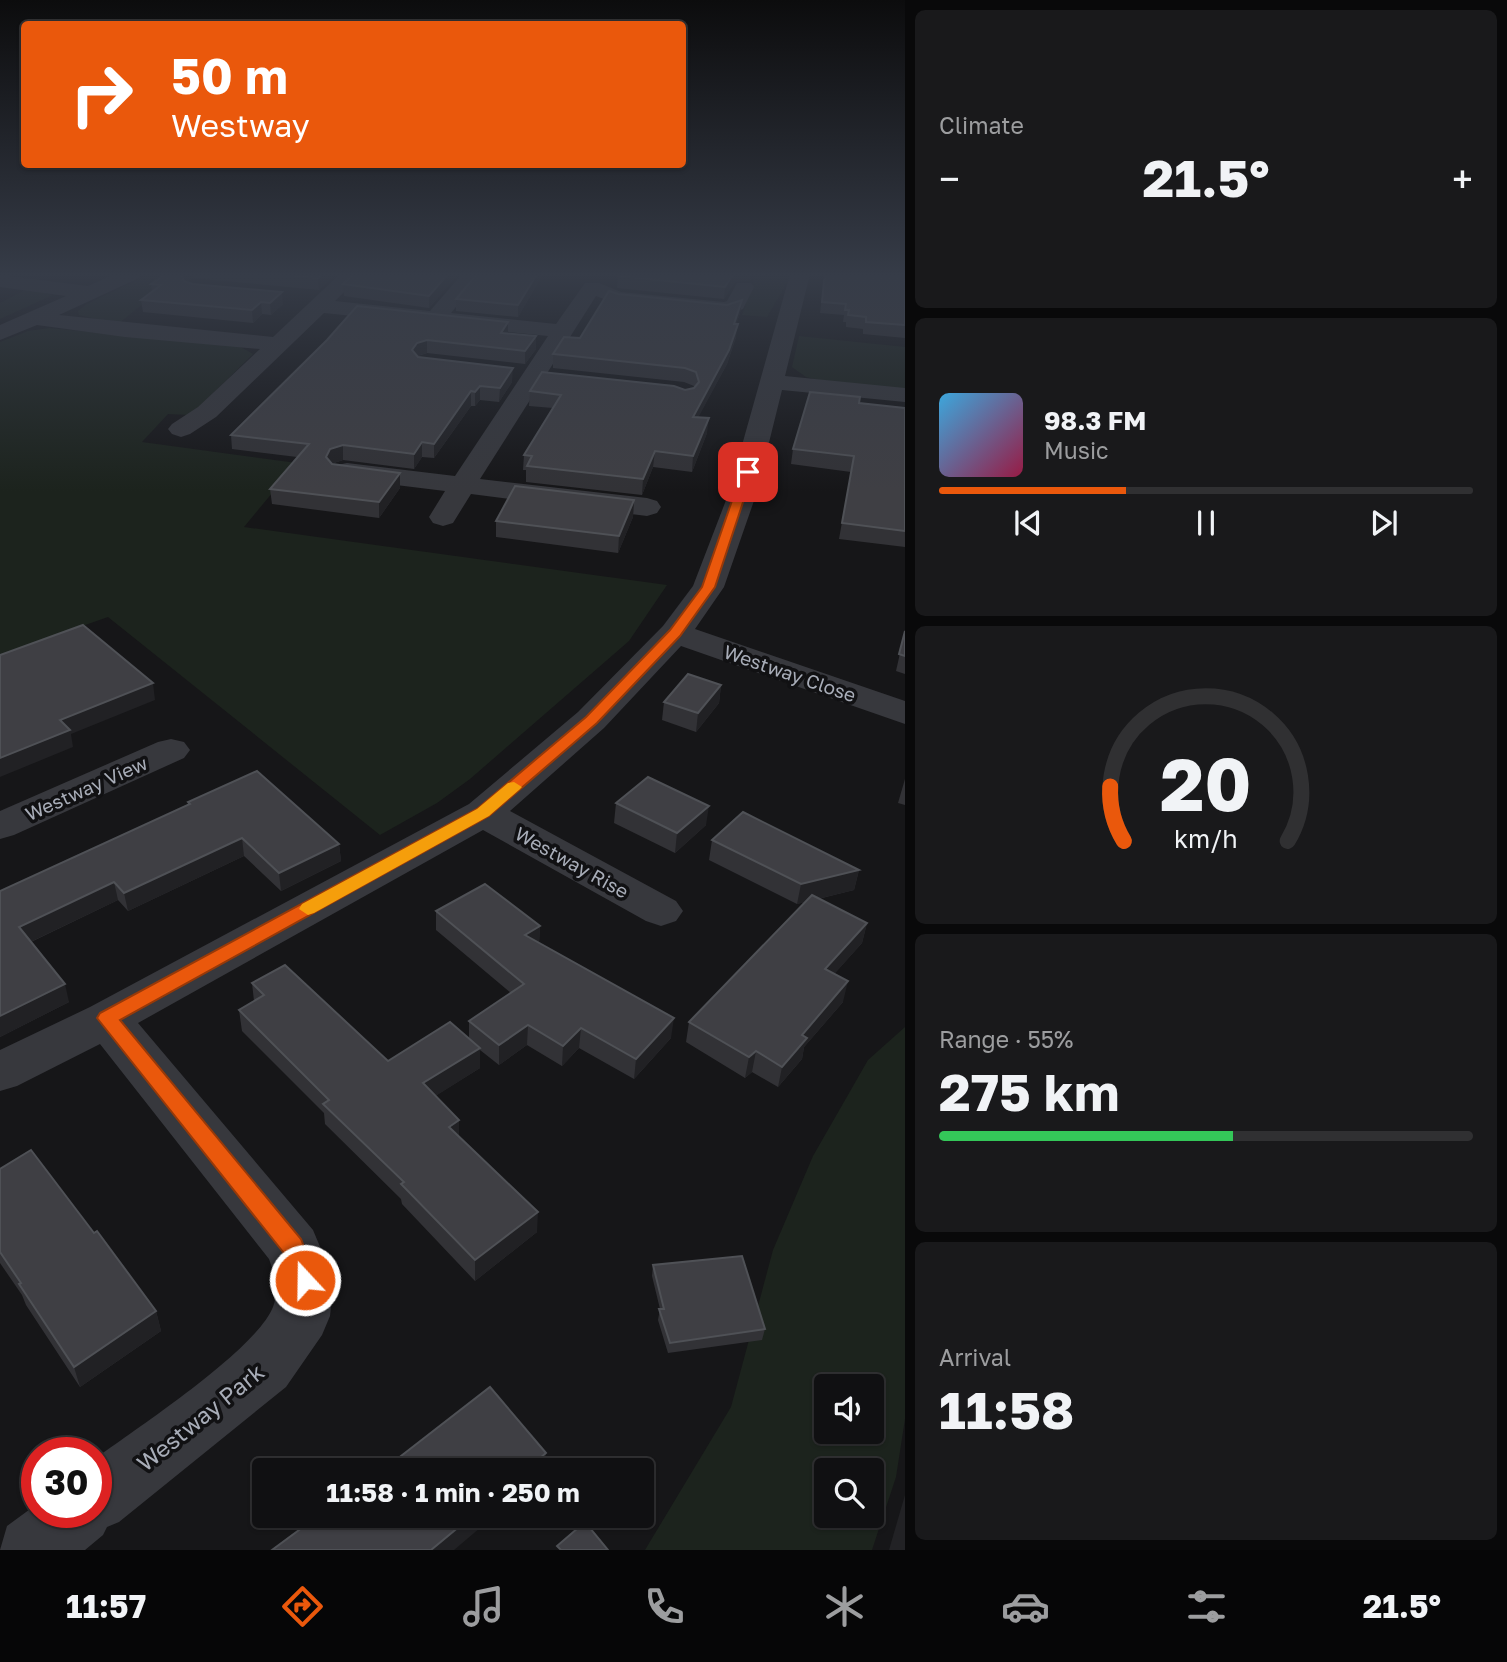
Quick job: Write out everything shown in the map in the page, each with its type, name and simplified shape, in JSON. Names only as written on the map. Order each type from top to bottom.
[{"type":"street","points":[[181,429],[207,412],[276,346]]},
{"type":"street","points":[[443,517],[498,427],[554,346]]},
{"type":"street","points":[[0,1072],[107,1018],[483,813],[591,720],[675,633],[708,587],[742,495],[781,346]]},
{"type":"street","points":[[771,382],[905,395]]},
{"type":"street","points":[[343,471],[647,507]]},
{"type":"street","name":"Westway Close","points":[[675,633],[905,713]]},
{"type":"street","name":"Westway View","points":[[0,826],[171,750]]},
{"type":"street","name":"Westway Rise","points":[[483,813],[661,911]]},
{"type":"street","name":"Westway Park","points":[[107,1018],[293,1247],[305,1280],[301,1316],[265,1367],[112,1487]]},
{"type":"street","points":[[31,1550],[59,1528]]},
{"type":"shaded area","points":[[0,346],[240,346],[253,354],[194,412],[189,415],[168,414],[142,442],[297,463],[244,527],[667,585],[629,641],[470,779],[437,803],[380,835],[108,617],[0,655]]},
{"type":"shaded area","points":[[797,346],[905,347],[905,389],[819,380],[806,377],[792,367]]},
{"type":"shaded area","points":[[905,1027],[905,1419],[896,1477],[884,1514],[884,1458],[814,1458],[814,1528],[879,1528],[872,1550],[645,1550],[731,1407],[773,1250],[813,1156],[868,1060]]},
{"type":"shaded area","points":[[905,1495],[905,1550],[889,1550]]},
{"type":"building","points":[[321,346],[415,346],[412,350],[418,357],[513,368],[500,388],[480,386],[475,392],[471,391],[434,444],[422,442],[414,454],[343,445],[330,449],[326,457],[332,464],[400,473],[379,502],[270,489],[309,444],[231,435]]},
{"type":"building","points":[[483,346],[528,346],[525,351]]},
{"type":"building","points":[[558,346],[730,346],[693,417],[709,418],[693,456],[655,451],[643,479],[527,466],[532,456],[524,455],[561,395],[530,391],[542,372],[674,386],[685,390],[694,388],[699,382],[696,372],[685,368],[553,354]]},
{"type":"building","points":[[810,392],[860,397],[859,403],[905,408],[905,531],[842,523],[854,456],[793,449]]},
{"type":"building","points":[[515,486],[634,500],[619,536],[496,521]]},
{"type":"building","points":[[83,625],[153,683],[60,720],[70,730],[0,758],[0,655]]},
{"type":"building","points":[[905,631],[905,656],[899,654]]},
{"type":"building","points":[[688,674],[721,685],[698,713],[664,702]]},
{"type":"building","points":[[257,771],[339,844],[279,873],[242,838],[124,893],[114,882],[19,927],[65,984],[0,1016],[0,891]]},
{"type":"building","points":[[648,777],[709,806],[677,833],[616,803]]},
{"type":"building","points":[[743,812],[859,870],[801,884],[712,840]]},
{"type":"building","points":[[485,884],[540,926],[525,935],[674,1018],[636,1059],[581,1028],[563,1046],[528,1025],[499,1045],[469,1021],[524,984],[436,911]]},
{"type":"building","points":[[812,895],[867,923],[825,969],[848,981],[802,1035],[807,1038],[782,1067],[756,1051],[749,1057],[689,1022]]},
{"type":"building","points":[[285,965],[388,1061],[450,1022],[480,1048],[423,1083],[459,1120],[449,1127],[538,1212],[475,1260],[401,1184],[404,1182],[323,1104],[329,1100],[239,1010],[264,995],[252,983]]},
{"type":"building","points":[[31,1150],[94,1233],[97,1231],[156,1311],[74,1367],[0,1252],[0,1169]]},
{"type":"building","points":[[742,1256],[765,1329],[670,1343],[659,1309],[664,1309],[653,1265]]},
{"type":"building","points":[[490,1387],[546,1453],[540,1458],[398,1458]]},
{"type":"building","points":[[302,1528],[458,1528],[431,1550],[272,1550]]},
{"type":"building","points":[[578,1528],[590,1528],[608,1550],[561,1550],[557,1546]]},
{"type":"slow traffic","points":[[308,909],[483,813],[514,787]]},
{"type":"route","points":[[305,1280],[293,1247],[107,1018],[483,813],[591,720],[675,633],[708,587],[748,472]]}]
